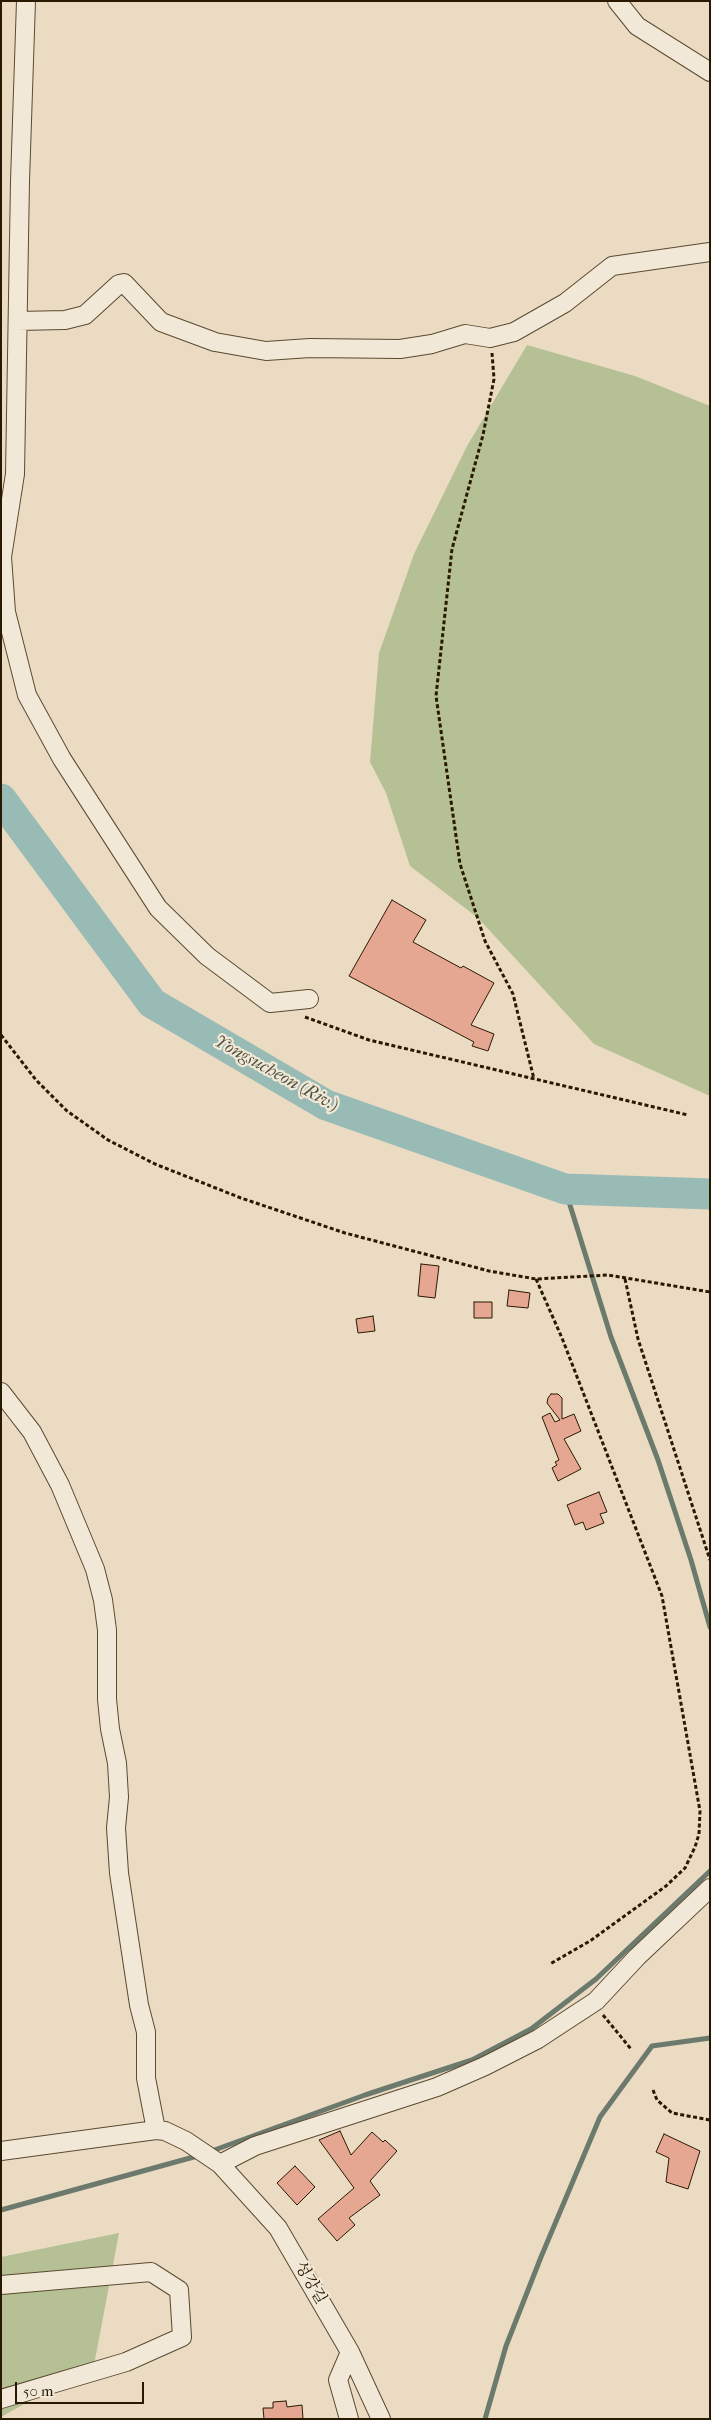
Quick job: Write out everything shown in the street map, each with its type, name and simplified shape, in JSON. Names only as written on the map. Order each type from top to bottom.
[{"type":"street","points":[[26,1],[18,321],[8,431],[15,474],[2,557],[6,612],[27,695],[62,759],[158,908],[207,956],[270,1003],[309,999]]},
{"type":"street","points":[[617,1],[637,26],[710,72]]},
{"type":"street","points":[[18,321],[65,320],[85,314],[119,284],[124,283],[161,322],[215,342],[266,351],[310,348],[400,349],[432,344],[465,334],[490,338],[514,332],[564,303],[612,266],[710,252]]},
{"type":"street","points":[[1,1392],[32,1432],[60,1485],[95,1569],[103,1600],[107,1630],[107,1700],[110,1729],[117,1763],[119,1797],[116,1828],[119,1874],[136,1986],[146,2032],[146,2078],[156,2130],[1,2151]]},
{"type":"street","points":[[218,2163],[255,2146],[415,2095],[485,2066],[538,2039],[596,2001],[637,1957],[710,1888]]},
{"type":"street","name":"성강길","points":[[156,2130],[165,2131],[186,2141],[218,2163],[278,2228],[350,2352],[381,2419]]},
{"type":"street","points":[[1,2285],[151,2272],[179,2290],[182,2337],[126,2362],[1,2399]]},
{"type":"street","points":[[349,2419],[338,2380],[350,2352]]},
{"type":"path","points":[[490,338],[494,379],[483,435],[452,549],[436,696],[460,864],[485,941],[513,994],[534,1079]]},
{"type":"path","points":[[304,1017],[369,1040],[688,1115]]},
{"type":"path","points":[[1,1035],[36,1080],[67,1111],[108,1140],[155,1164],[241,1198],[344,1233],[489,1271],[536,1279],[608,1275],[710,1292]]},
{"type":"path","points":[[536,1279],[562,1338],[662,1596],[700,1811],[699,1834],[695,1848],[685,1868],[666,1886],[590,1941],[550,1964]]},
{"type":"path","points":[[624,1279],[638,1340],[710,1560]]},
{"type":"path","points":[[596,2001],[608,2023],[631,2050]]},
{"type":"path","points":[[653,2090],[657,2100],[672,2113],[710,2120]]},
{"type":"green space","points":[[527,345],[635,376],[710,406],[710,1096],[594,1044],[478,918],[410,866],[386,793],[370,762],[379,653],[414,554],[467,446]]},
{"type":"green space","points":[[119,2233],[94,2365],[1,2417],[1,2257]]},
{"type":"building","points":[[392,900],[426,920],[413,942],[461,968],[463,966],[494,983],[471,1025],[494,1034],[488,1051],[472,1046],[474,1042],[349,976]]},
{"type":"building","points":[[421,1264],[439,1266],[435,1298],[418,1296]]},
{"type":"building","points":[[509,1290],[530,1293],[528,1308],[507,1306]]},
{"type":"building","points":[[474,1302],[492,1302],[492,1318],[474,1318]]},
{"type":"building","points":[[373,1316],[375,1331],[358,1333],[356,1319]]},
{"type":"building","points":[[551,1394],[558,1394],[562,1398],[562,1419],[574,1414],[581,1431],[564,1439],[581,1469],[558,1481],[552,1468],[557,1465],[555,1462],[559,1460],[542,1417],[550,1413],[555,1422],[560,1420],[547,1403]]},
{"type":"building","points":[[599,1492],[607,1512],[600,1514],[604,1523],[586,1530],[583,1522],[575,1525],[567,1505]]},
{"type":"building","points":[[340,2131],[351,2155],[372,2132],[397,2151],[370,2181],[380,2195],[349,2218],[355,2225],[337,2241],[318,2219],[354,2188],[319,2140]]},
{"type":"building","points":[[664,2134],[700,2151],[688,2189],[666,2182],[669,2158],[656,2152]]},
{"type":"building","points":[[295,2166],[315,2187],[297,2205],[277,2183]]},
{"type":"building","points":[[286,2401],[287,2407],[302,2405],[303,2419],[264,2419],[263,2408],[273,2408],[273,2402]]},
{"type":"waterway","name":"Yongsucheon (Riv.)","points":[[1,799],[152,1003],[326,1105],[565,1189],[710,1194]]},
{"type":"waterway","points":[[565,1189],[611,1337],[658,1460],[691,1560],[710,1627]]},
{"type":"waterway","points":[[209,2152],[365,2095],[472,2060],[531,2029],[596,1979],[710,1871]]},
{"type":"waterway","points":[[485,2419],[506,2346],[600,2117],[652,2046],[710,2038]]},
{"type":"waterway","points":[[1,2210],[201,2155]]}]
